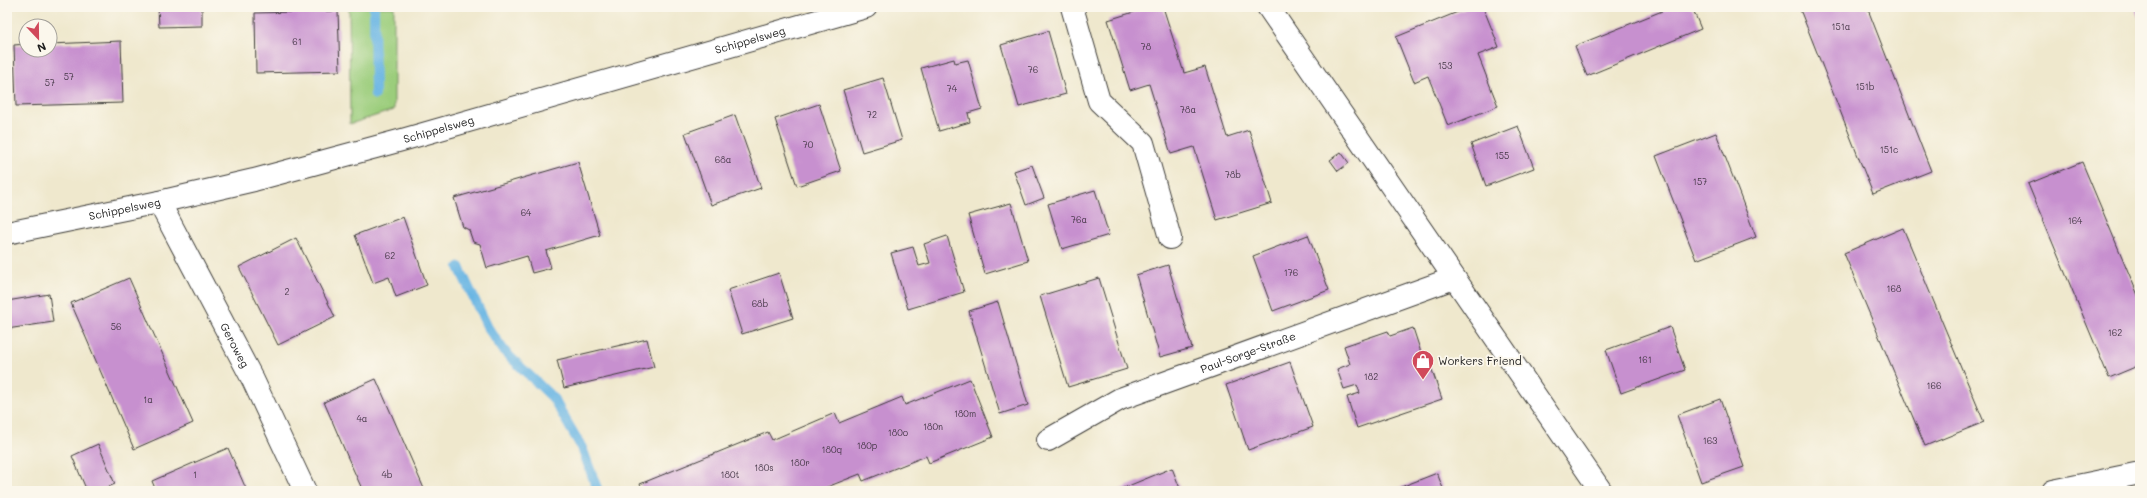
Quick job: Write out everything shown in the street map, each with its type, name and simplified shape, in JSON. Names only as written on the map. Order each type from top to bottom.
[{"type":"street","name":"Schippelsweg","points":[[7,233],[159,202],[254,180],[402,140],[866,7]]},
{"type":"street","points":[[1072,7],[1099,102],[1143,143],[1170,238]]},
{"type":"street","points":[[1268,7],[1601,491]]},
{"type":"street","name":"Geroweg","points":[[159,202],[253,380],[305,491]]},
{"type":"street","name":"Paul-Sorge-Straße","points":[[1048,440],[1120,399],[1454,278]]},
{"type":"street","points":[[2053,491],[2139,474]]},
{"type":"green space","points":[[349,7],[394,7],[394,110],[350,124]]},
{"type":"building","points":[[158,7],[202,7],[202,26],[159,27]]},
{"type":"building","points":[[1150,7],[1163,7],[1184,73],[1205,67],[1227,137],[1249,130],[1272,203],[1217,220],[1194,147],[1171,154],[1149,84],[1130,90],[1108,20]]},
{"type":"building","points":[[1470,7],[1483,7],[1499,47],[1478,55],[1498,106],[1448,126],[1428,76],[1414,82],[1396,37]]},
{"type":"building","points":[[1672,7],[1692,7],[1701,29],[1587,76],[1575,46]]},
{"type":"building","points":[[1799,7],[1867,7],[1931,171],[1873,194]]},
{"type":"building","points":[[2135,7],[2140,7],[2140,19]]},
{"type":"building","points":[[338,11],[340,71],[256,73],[255,13]]},
{"type":"building","points":[[1048,31],[1066,94],[1019,107],[1001,45]]},
{"type":"building","points":[[121,41],[123,103],[16,106],[14,45],[18,45],[18,58],[58,58],[58,44]]},
{"type":"building","points":[[954,59],[955,63],[968,60],[982,109],[968,113],[970,122],[939,131],[921,68]]},
{"type":"building","points":[[883,78],[902,140],[862,152],[843,90]]},
{"type":"building","points":[[819,104],[841,171],[797,186],[775,119]]},
{"type":"building","points":[[735,115],[761,188],[711,205],[685,133]]},
{"type":"building","points":[[1518,126],[1534,168],[1486,186],[1471,144]]},
{"type":"building","points":[[1716,133],[1756,237],[1696,260],[1656,156]]},
{"type":"building","points":[[1341,152],[1349,163],[1338,171],[1330,160]]},
{"type":"building","points":[[578,162],[600,235],[546,251],[551,268],[532,273],[527,256],[487,268],[480,244],[473,242],[469,230],[463,227],[454,198]]},
{"type":"building","points":[[2082,162],[2140,300],[2140,365],[2109,378],[2028,184]]},
{"type":"building","points":[[1032,165],[1044,198],[1026,205],[1014,171]]},
{"type":"building","points":[[1095,190],[1109,235],[1062,249],[1048,204]]},
{"type":"building","points":[[1011,203],[1028,261],[985,274],[968,215]]},
{"type":"building","points":[[403,217],[427,285],[396,297],[389,277],[373,283],[355,235]]},
{"type":"building","points":[[1903,228],[1984,422],[1925,446],[1844,253]]},
{"type":"building","points":[[1308,235],[1329,290],[1273,311],[1253,256]]},
{"type":"building","points":[[947,236],[964,292],[908,309],[891,253],[913,247],[919,266],[930,263],[924,244]]},
{"type":"building","points":[[296,238],[335,317],[278,345],[239,267]]},
{"type":"building","points":[[1168,265],[1192,348],[1160,357],[1136,275]]},
{"type":"building","points":[[779,273],[793,318],[742,334],[728,290]]},
{"type":"building","points":[[129,278],[193,423],[134,449],[71,303]]},
{"type":"building","points":[[1099,278],[1127,369],[1068,387],[1040,296]]},
{"type":"building","points":[[49,294],[53,322],[7,329],[7,301]]},
{"type":"building","points":[[998,302],[1028,405],[1000,414],[969,311]]},
{"type":"building","points":[[1670,327],[1685,370],[1621,393],[1606,350]]},
{"type":"building","points":[[1413,328],[1426,368],[1431,367],[1442,399],[1357,428],[1347,397],[1360,393],[1357,385],[1344,389],[1337,369],[1350,364],[1344,346],[1388,331],[1390,336]]},
{"type":"building","points":[[647,339],[654,367],[564,388],[557,360]]},
{"type":"building","points":[[1290,362],[1313,427],[1248,450],[1226,385]]},
{"type":"building","points":[[376,379],[425,491],[363,491],[348,458],[324,402]]},
{"type":"building","points":[[970,379],[993,437],[929,463],[926,456],[863,481],[860,474],[817,491],[643,491],[640,484],[768,432],[772,440],[835,413],[839,423],[902,397],[905,405]]},
{"type":"building","points":[[1720,399],[1744,467],[1701,482],[1677,415]]},
{"type":"building","points":[[98,444],[115,484],[99,491],[87,491],[72,456]]},
{"type":"building","points":[[228,448],[247,491],[156,491],[152,481]]},
{"type":"building","points":[[1172,468],[1181,491],[1116,491]]},
{"type":"building","points":[[1437,473],[1444,491],[1397,491],[1396,489]]},
{"type":"waterway","points":[[374,7],[375,95]]},
{"type":"waterway","points":[[459,267],[488,328],[505,352],[553,398],[582,448],[598,491]]},
{"type":"place","name":"Workers Friend","points":[[1423,380]]}]
